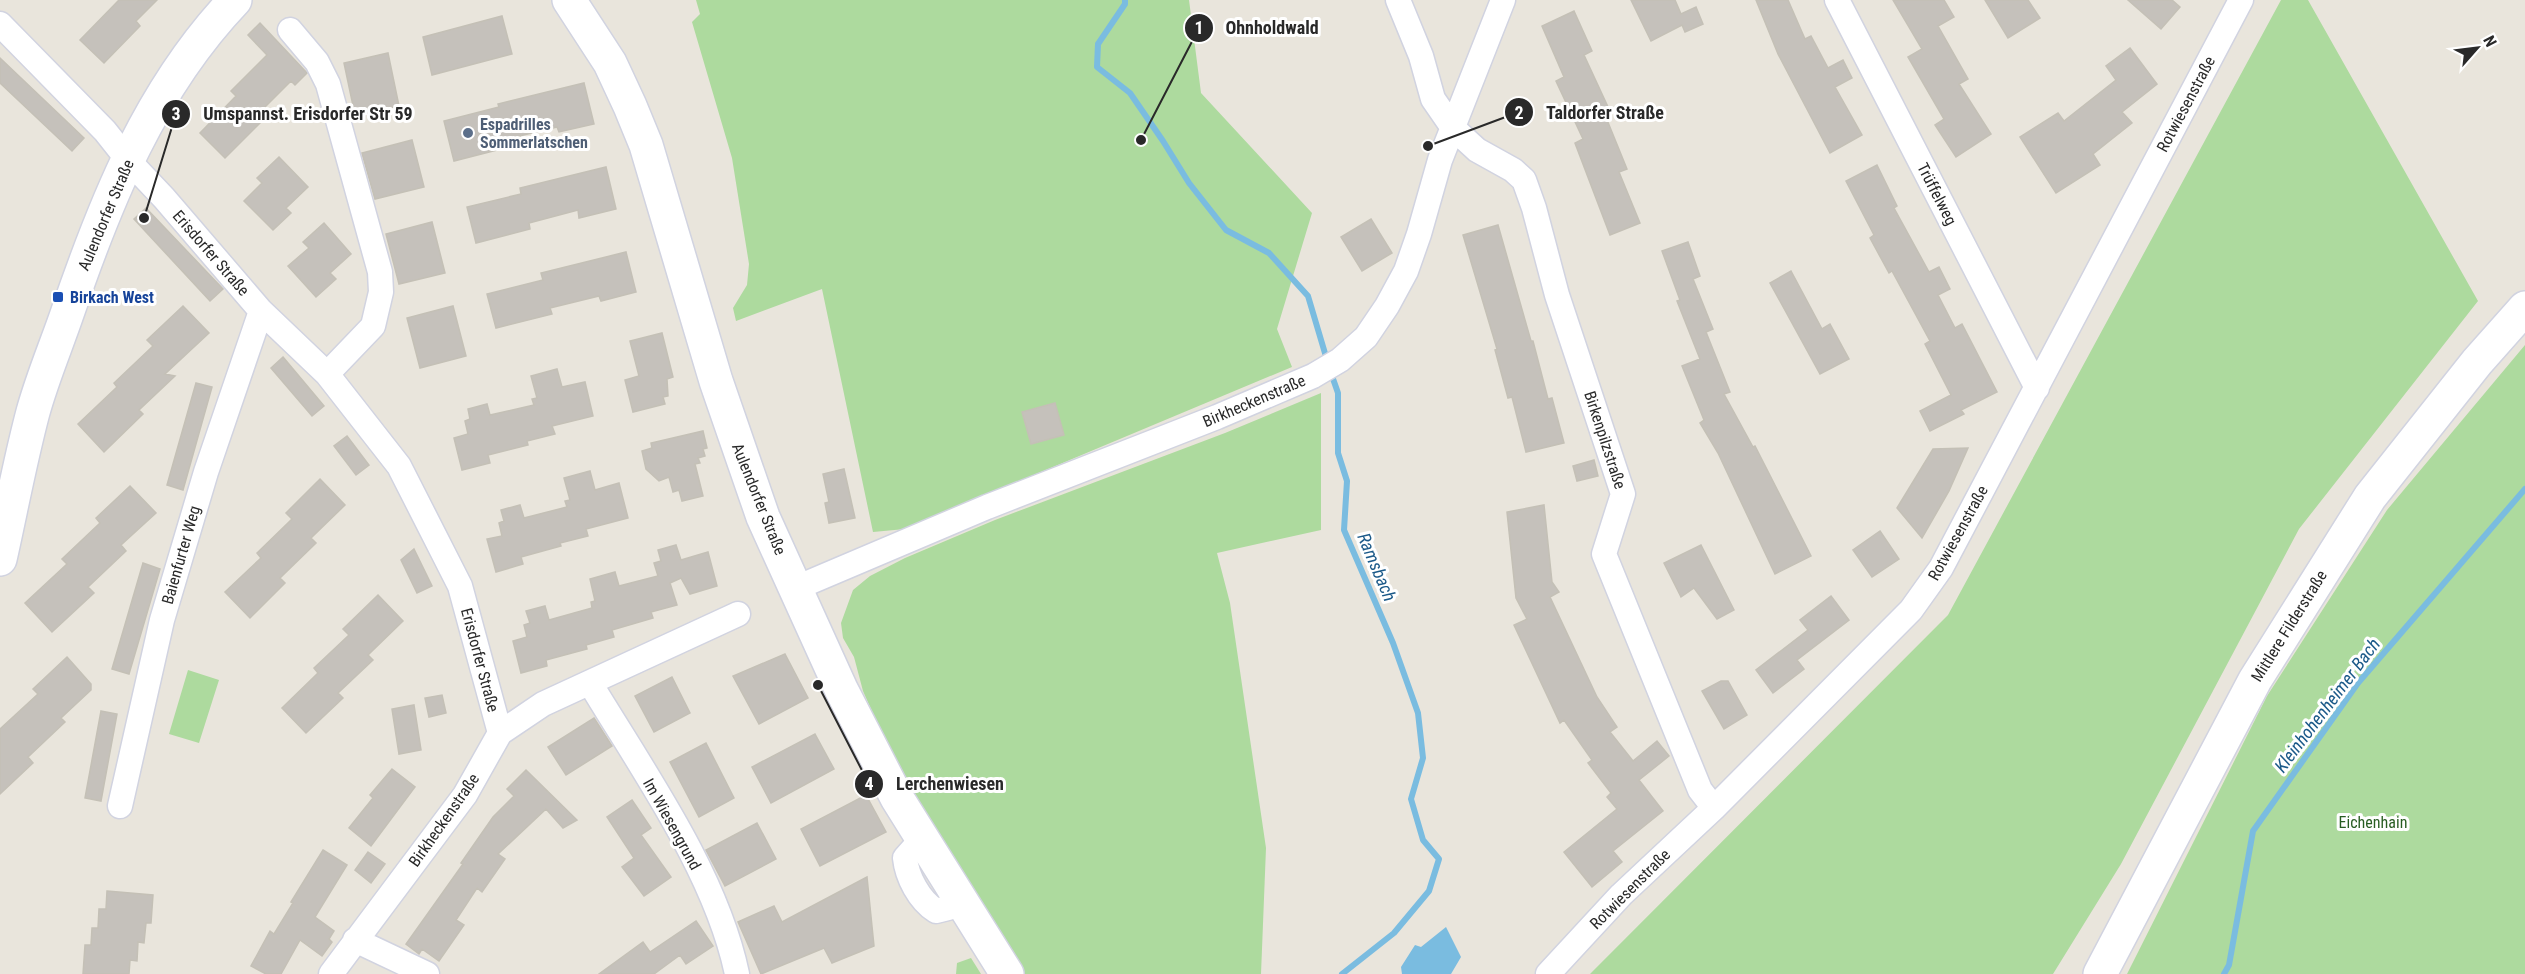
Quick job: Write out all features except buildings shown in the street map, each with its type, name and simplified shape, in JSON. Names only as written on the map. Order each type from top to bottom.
[{"type":"main road","name":"Aulendorfer Straße","points":[[0,559],[33,411],[105,210],[143,129],[185,59],[210,26],[235,0]]},
{"type":"main road","name":"Aulendorfer Straße","points":[[569,0],[610,63],[630,106],[652,165],[736,444],[763,517],[841,689],[897,798],[1007,974]]},
{"type":"main road","name":"Mittlere Filderstraße","points":[[2100,974],[2255,680],[2370,497],[2477,362],[2525,308]]},
{"type":"street","name":"Birkenpilzstraße","points":[[1398,0],[1422,56],[1433,99],[1453,128],[1477,150],[1513,170],[1524,180],[1557,295],[1623,494],[1604,554],[1700,790],[1714,808]]},
{"type":"street","name":"Birkheckenstraße","points":[[796,588],[987,507],[1217,417],[1313,376],[1340,360],[1366,337],[1387,306],[1406,271],[1453,128],[1503,0]]},
{"type":"street","name":"Trüffelweg","points":[[1837,0],[2037,388]]},
{"type":"street","name":"Rotwiesenstraße","points":[[1548,974],[1621,895],[1714,808],[1911,610],[1941,568],[2241,0]]},
{"type":"street","name":"Erisdorfer Straße","points":[[0,24],[105,131],[261,310],[327,374],[399,466],[460,586],[500,734]]},
{"type":"street","points":[[290,30],[317,62],[328,84],[380,272],[381,292],[373,326],[327,374]]},
{"type":"street","name":"Baienfurter Weg","points":[[120,806],[162,620],[206,472],[261,310]]},
{"type":"street","name":"Birkheckenstraße","points":[[331,974],[465,795],[500,734],[543,704],[738,614]]},
{"type":"street","name":"Im Wiesengrund","points":[[590,683],[691,853],[724,927],[737,974]]},
{"type":"street","points":[[913,849],[905,858],[906,870],[925,904],[936,911],[948,908]]},
{"type":"street","points":[[355,940],[427,974]]},
{"type":"green space","points":[[696,0],[1189,0],[1201,93],[1312,213],[1277,329],[1292,367],[905,529],[873,532],[822,289],[736,321],[733,308],[747,285],[749,264],[732,158],[692,22],[700,14]]},
{"type":"green space","points":[[2281,0],[2308,0],[2478,301],[2299,529],[2121,864],[2053,974],[1590,974],[1948,615]]},
{"type":"green space","name":"Eichenhain","points":[[2525,345],[2525,974],[2127,974],[2267,696],[2387,510]]},
{"type":"green space","points":[[1321,393],[1321,530],[1217,553],[1230,603],[1266,848],[1261,974],[1025,974],[921,811],[891,755],[863,691],[854,657],[843,638],[841,623],[853,590],[870,576],[905,558],[995,520],[1225,433]]},
{"type":"green space","points":[[188,670],[219,680],[199,743],[169,734]]},
{"type":"green space","points":[[971,958],[981,974],[956,974],[957,963]]},
{"type":"water","points":[[1446,927],[1461,957],[1451,974],[1402,974],[1401,967],[1415,945],[1421,947]]},
{"type":"waterway","name":"Ramsbach","points":[[1125,0],[1125,4],[1098,44],[1097,67],[1130,93],[1189,183],[1226,230],[1269,253],[1308,296],[1327,360]]},
{"type":"waterway","name":"Ramsbach","points":[[1331,373],[1338,393],[1338,453],[1347,481],[1344,530],[1393,643],[1418,713],[1423,758],[1411,799],[1423,840],[1439,859],[1429,891],[1394,933],[1342,974]]},
{"type":"waterway","name":"Kleinhohenheimer Bach","points":[[2224,974],[2229,965],[2253,831],[2358,683],[2525,489]]},
{"type":"place","name":"Espadrilles Sommerlatschen","points":[[468,133]]},
{"type":"place","name":"Ohnholdwald","points":[[1141,140]]},
{"type":"place","name":"Taldorfer Straße","points":[[1428,146]]},
{"type":"place","name":"Umspannst. Erisdorfer Str 59","points":[[144,218]]},
{"type":"place","name":"Birkach West","points":[[58,297]]},
{"type":"place","name":"Lerchenwiesen","points":[[818,685]]}]
